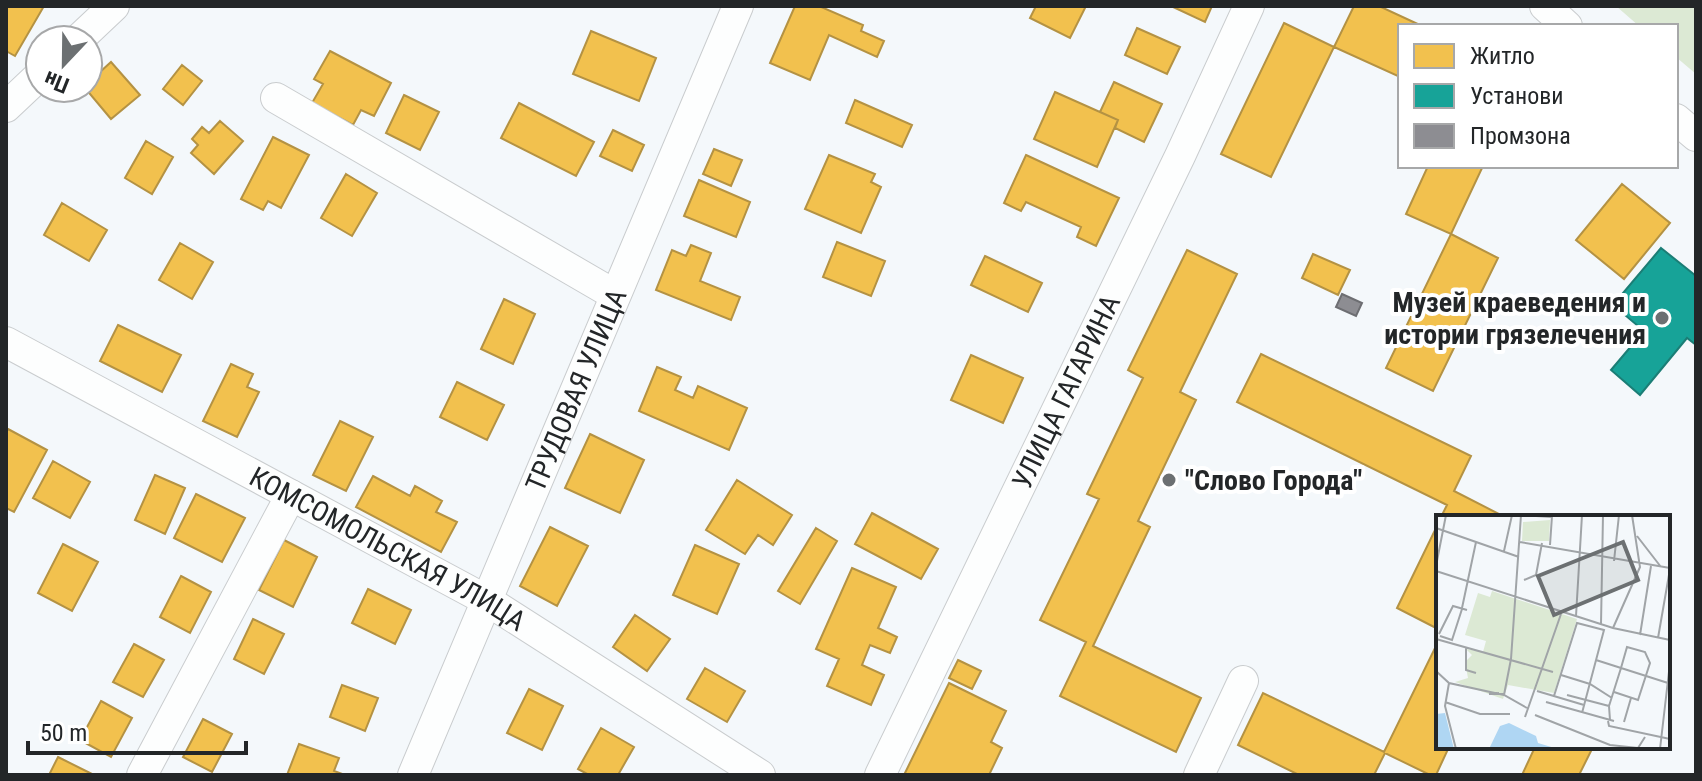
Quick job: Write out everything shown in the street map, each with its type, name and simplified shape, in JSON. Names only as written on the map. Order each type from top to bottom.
[{"type":"street","points":[[95,24],[114,6]]},
{"type":"street","name":"ТРУДОВАЯ УЛИЦА","points":[[413,775],[738,6]]},
{"type":"street","name":"УЛИЦА ГАГАРИНА","points":[[880,775],[1180,156],[1249,6]]},
{"type":"street","points":[[1545,6],[1565,24]]},
{"type":"street","points":[[6,107],[24,90]]},
{"type":"street","points":[[276,98],[615,295]]},
{"type":"street","points":[[1678,121],[1696,136]]},
{"type":"street","name":"КОМСОМОЛЬСКАЯ УЛИЦА","points":[[6,342],[488,601],[760,775]]},
{"type":"street","points":[[142,775],[291,495]]},
{"type":"street","points":[[1199,775],[1243,681]]},
{"type":"green space","points":[[1616,6],[1696,6],[1696,74],[1678,59],[1678,24],[1637,24]]},
{"type":"building: Житло","points":[[6,6],[44,6],[34,24],[24,24],[24,40],[15,56],[6,51]]},
{"type":"building: Житло","points":[[795,6],[819,6],[863,25],[861,31],[884,41],[877,57],[829,35],[810,80],[770,63]]},
{"type":"building: Житло","points":[[1036,6],[1086,6],[1070,38],[1030,18]]},
{"type":"building: Житло","points":[[1171,6],[1212,6],[1205,22]]},
{"type":"building: Житло","points":[[1354,6],[1379,6],[1418,24],[1398,24],[1398,76],[1334,47]]},
{"type":"building: Житло","points":[[1284,23],[1334,47],[1271,177],[1221,154]]},
{"type":"building: Житло","points":[[1137,28],[1180,47],[1167,74],[1125,55]]},
{"type":"building: Житло","points":[[591,31],[656,58],[639,101],[573,74]]},
{"type":"building: Житло","points":[[330,51],[391,83],[374,116],[361,110],[353,125],[312,103],[323,84],[314,79]]},
{"type":"building: Житло","points":[[111,62],[140,95],[111,119],[98,104],[104,104],[104,68]]},
{"type":"building: Житло","points":[[182,65],[202,81],[183,105],[163,89]]},
{"type":"building: Житло","points":[[1114,82],[1162,104],[1144,142],[1115,128],[1118,120],[1100,112]]},
{"type":"building: Житло","points":[[1055,92],[1118,120],[1097,167],[1034,139]]},
{"type":"building: Житло","points":[[404,95],[439,112],[420,150],[386,133]]},
{"type":"building: Житло","points":[[855,100],[912,125],[902,147],[846,123]]},
{"type":"building: Житло","points":[[519,103],[594,142],[576,176],[501,138]]},
{"type":"building: Житло","points":[[220,121],[243,141],[214,174],[191,153],[198,145],[192,139],[202,127],[209,133]]},
{"type":"building: Житло","points":[[613,130],[644,145],[632,171],[600,156]]},
{"type":"building: Житло","points":[[273,137],[309,155],[281,208],[268,201],[263,210],[241,199]]},
{"type":"building: Житло","points":[[146,141],[173,157],[152,194],[125,178]]},
{"type":"building: Житло","points":[[714,149],[742,160],[731,186],[703,174]]},
{"type":"building: Житло","points":[[829,155],[875,174],[871,182],[881,187],[861,233],[805,209]]},
{"type":"building: Житло","points":[[1026,155],[1119,198],[1096,246],[1077,237],[1081,227],[1026,202],[1021,211],[1004,203]]},
{"type":"building: Житло","points":[[1427,168],[1482,168],[1451,234],[1406,214]]},
{"type":"building: Житло","points":[[346,174],[377,193],[352,236],[321,218]]},
{"type":"building: Житло","points":[[699,180],[750,202],[736,237],[684,216]]},
{"type":"building: Житло","points":[[1622,184],[1670,223],[1624,279],[1576,240]]},
{"type":"building: Житло","points":[[62,203],[107,230],[89,261],[44,235]]},
{"type":"building: Житло","points":[[1451,234],[1498,258],[1433,391],[1386,368]]},
{"type":"building: Житло","points":[[837,242],[885,261],[871,296],[823,277]]},
{"type":"building: Житло","points":[[180,243],[213,262],[192,299],[159,280]]},
{"type":"building: Житло","points":[[691,245],[711,253],[700,281],[740,297],[731,320],[656,290],[672,250],[686,256]]},
{"type":"building: Житло","points":[[1187,250],[1237,274],[1180,392],[1196,400],[1138,521],[1150,527],[1093,646],[1201,698],[1176,752],[1060,696],[1086,642],[1040,620],[1099,499],[1087,494],[1143,378],[1128,370]]},
{"type":"building: Житло","points":[[1313,254],[1350,270],[1338,295],[1302,278]]},
{"type":"building: Житло","points":[[985,256],[1042,283],[1028,312],[971,285]]},
{"type":"building: Житло","points":[[504,299],[535,314],[513,364],[481,349]]},
{"type":"building: Житло","points":[[118,325],[181,355],[162,392],[100,361]]},
{"type":"building: Житло","points":[[1261,354],[1471,456],[1454,491],[1499,515],[1442,515],[1447,505],[1237,402]]},
{"type":"building: Житло","points":[[971,355],[1023,378],[1003,423],[951,400]]},
{"type":"building: Житло","points":[[231,364],[253,374],[247,387],[259,392],[237,437],[203,421]]},
{"type":"building: Житло","points":[[657,367],[681,377],[675,390],[693,398],[698,386],[747,408],[729,450],[639,411]]},
{"type":"building: Житло","points":[[457,382],[504,405],[487,440],[440,417]]},
{"type":"building: Житло","points":[[340,421],[373,437],[346,491],[313,475]]},
{"type":"building: Житло","points":[[8,429],[47,450],[14,512],[6,508]]},
{"type":"building: Житло","points":[[590,434],[644,460],[620,513],[565,488]]},
{"type":"building: Житло","points":[[53,461],[90,482],[70,518],[33,498]]},
{"type":"building: Житло","points":[[155,475],[185,488],[165,534],[135,520]]},
{"type":"building: Житло","points":[[373,476],[410,496],[415,486],[442,501],[436,512],[457,522],[441,552],[356,507]]},
{"type":"building: Житло","points":[[737,480],[792,515],[773,545],[758,535],[745,554],[706,530]]},
{"type":"building: Житло","points":[[196,494],[245,518],[222,562],[174,538]]},
{"type":"building: Житло","points":[[872,513],[938,549],[921,579],[855,544]]},
{"type":"building: Житло","points":[[550,527],[588,546],[557,606],[520,586]]},
{"type":"building: Житло","points":[[816,528],[837,541],[800,604],[778,591]]},
{"type":"building: Житло","points":[[1436,528],[1436,628],[1397,608]]},
{"type":"building: Житло","points":[[284,540],[317,557],[293,607],[259,590]]},
{"type":"building: Житло","points":[[63,544],[98,562],[72,611],[38,593]]},
{"type":"building: Житло","points":[[695,545],[739,564],[717,614],[673,595]]},
{"type":"building: Житло","points":[[852,568],[896,587],[878,628],[897,637],[890,653],[870,645],[862,665],[884,675],[871,705],[827,686],[839,659],[816,649]]},
{"type":"building: Житло","points":[[181,576],[211,592],[190,633],[160,617]]},
{"type":"building: Житло","points":[[368,589],[411,610],[395,644],[352,623]]},
{"type":"building: Житло","points":[[635,615],[670,639],[647,671],[613,647]]},
{"type":"building: Житло","points":[[253,619],[284,634],[264,674],[234,659]]},
{"type":"building: Житло","points":[[134,644],[164,660],[143,697],[113,682]]},
{"type":"building: Житло","points":[[1436,646],[1436,749],[1448,749],[1436,775],[1385,753],[1374,775],[1299,775],[1238,745],[1263,693],[1384,752]]},
{"type":"building: Житло","points":[[958,660],[981,671],[972,689],[949,678]]},
{"type":"building: Житло","points":[[705,668],[745,691],[727,722],[687,699]]},
{"type":"building: Житло","points":[[949,683],[1006,711],[991,742],[1002,748],[989,775],[904,775]]},
{"type":"building: Житло","points":[[342,685],[378,698],[365,731],[330,717]]},
{"type":"building: Житло","points":[[529,689],[563,706],[542,750],[507,733]]},
{"type":"building: Житло","points":[[101,701],[132,718],[111,757],[80,740]]},
{"type":"building: Житло","points":[[203,719],[232,734],[212,772],[183,757]]},
{"type":"building: Житло","points":[[601,728],[634,747],[618,775],[589,775],[578,769]]},
{"type":"building: Житло","points":[[299,744],[339,758],[334,771],[345,775],[287,775]]},
{"type":"building: Житло","points":[[1534,749],[1592,749],[1579,775],[1522,775]]},
{"type":"building: Житло","points":[[58,757],[94,775],[49,775]]},
{"type":"building: Установи","name":"Музей краеведения и истории грязелечения","points":[[1661,248],[1696,276],[1696,345],[1687,338],[1640,395],[1611,370],[1644,331],[1613,305]]},
{"type":"building: Промзона","points":[[1342,294],[1362,303],[1356,316],[1336,307]]},
{"type":"place","name":"Музей краеведения и истории грязелечения","points":[[1662,318]]},
{"type":"place","name":"\"Слово Города\"","points":[[1169,480]]}]
